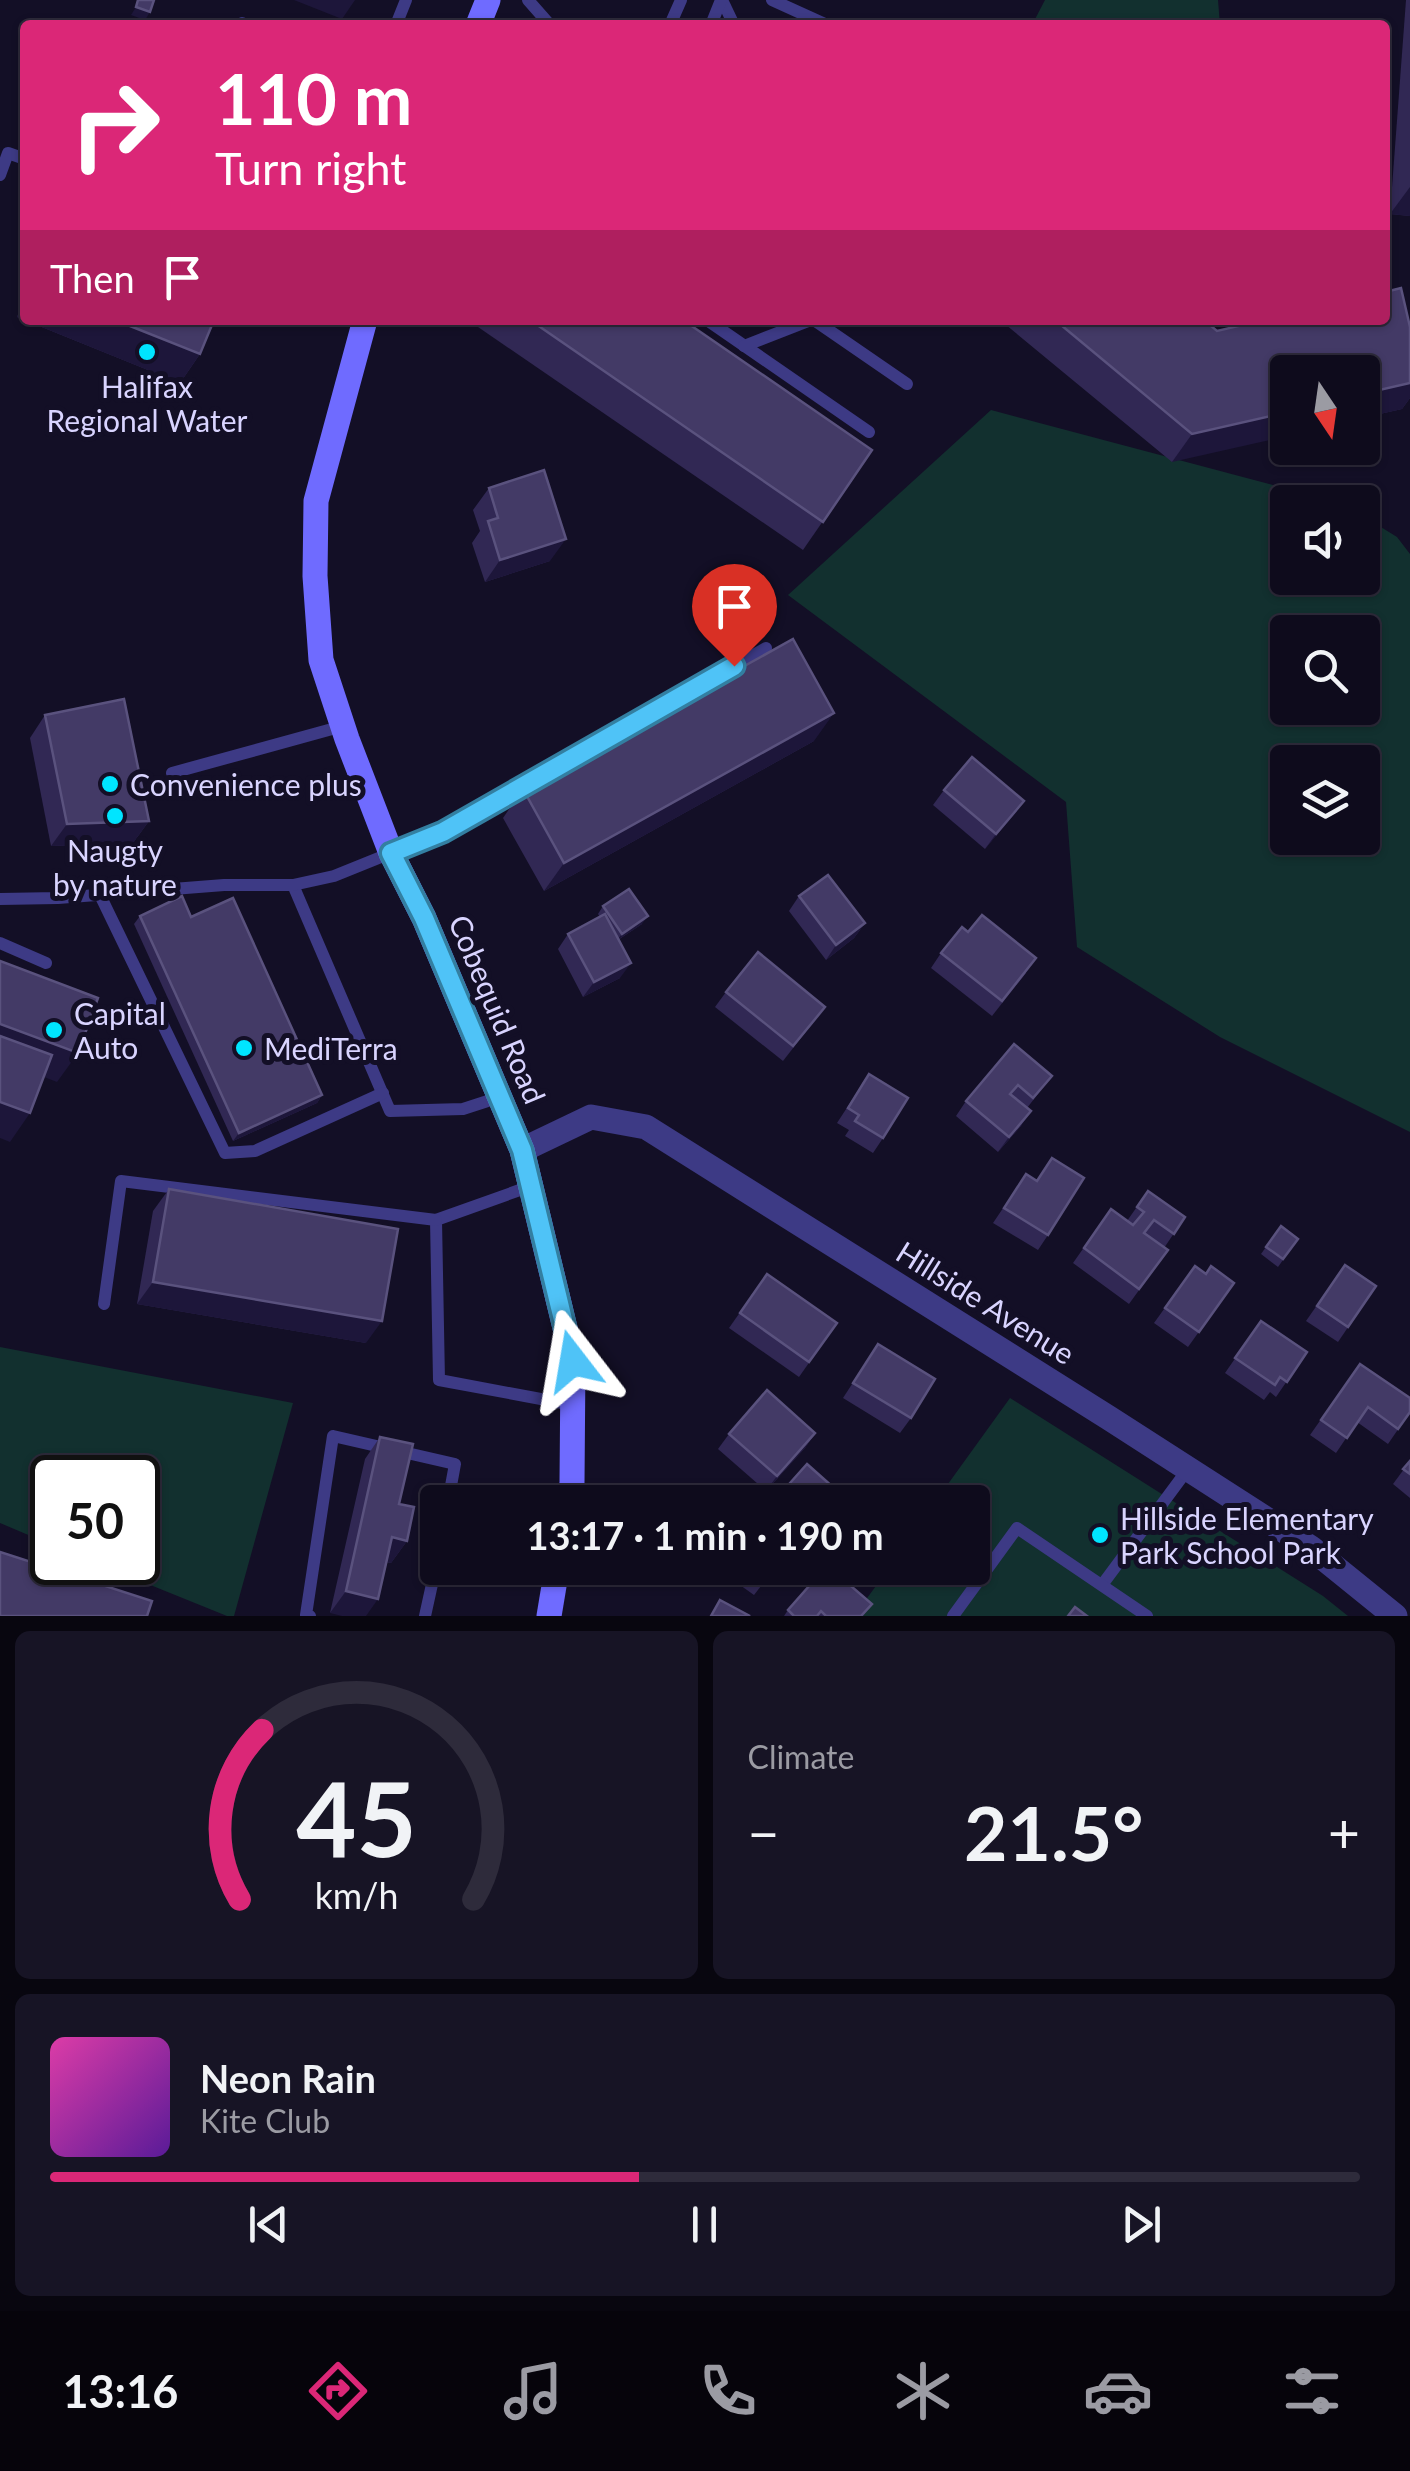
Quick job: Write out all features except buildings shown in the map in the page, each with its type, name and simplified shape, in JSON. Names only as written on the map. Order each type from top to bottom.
[{"type":"main road","name":"Cobequid Road","points":[[364,325],[316,501],[321,660],[391,853],[424,918],[522,1150],[573,1361],[572,1485]]},
{"type":"main road","points":[[549,1616],[555,1585]]},
{"type":"street","name":"Hillside Avenue","points":[[522,1150],[591,1116],[646,1127],[1311,1548],[1390,1615]]},
{"type":"lane","points":[[528,0],[546,20]]},
{"type":"lane","points":[[772,0],[816,20]]},
{"type":"lane","points":[[0,175],[8,153],[20,157]]},
{"type":"lane","points":[[715,325],[868,432]]},
{"type":"lane","points":[[744,346],[800,325]]},
{"type":"lane","points":[[820,325],[907,384]]},
{"type":"lane","points":[[0,899],[224,885],[293,885],[334,876],[443,832],[766,648]]},
{"type":"lane","points":[[172,773],[343,726]]},
{"type":"lane","points":[[293,885],[390,1111],[463,1109],[500,1097]]},
{"type":"lane","points":[[100,895],[225,1153],[255,1151],[383,1093]]},
{"type":"lane","points":[[0,943],[46,963]]},
{"type":"lane","points":[[104,1304],[121,1180],[436,1220],[531,1186]]},
{"type":"lane","points":[[436,1220],[440,1380],[572,1405]]},
{"type":"lane","points":[[310,1616],[306,1615],[333,1436],[455,1464],[451,1485]]},
{"type":"lane","points":[[1102,1586],[1188,1468]]},
{"type":"lane","points":[[953,1616],[1017,1528],[1147,1616]]},
{"type":"lane","points":[[426,1616],[432,1585]]},
{"type":"green space","points":[[1045,0],[1218,0],[1220,20],[1035,20]]},
{"type":"green space","points":[[991,410],[1273,485],[1270,485],[1270,595],[1380,595],[1380,526],[1397,537],[1410,554],[1410,1132],[1220,1037],[1077,947],[1066,802],[788,595]]},
{"type":"green space","points":[[0,1347],[293,1403],[234,1616],[150,1585],[160,1585],[160,1455],[30,1455],[30,1536],[0,1523]]},
{"type":"green space","name":"Hillside Elementary Park School Park","points":[[1010,1398],[1323,1596],[1348,1616],[854,1616],[877,1585],[990,1585],[990,1485],[947,1485]]},
{"type":"place","name":"Halifax Regional Water","points":[[147,352]]},
{"type":"place","name":"Convenience plus","points":[[110,784]]},
{"type":"place","name":"Naugty by nature","points":[[115,816]]},
{"type":"place","name":"Capital Auto","points":[[54,1030]]},
{"type":"place","name":"MediTerra","points":[[244,1048]]},
{"type":"place","name":"Hillside Elementary Park School Park","points":[[1100,1535]]},
{"type":"route","points":[[573,1361],[522,1150],[424,918],[391,853],[443,832],[734,666]]}]
